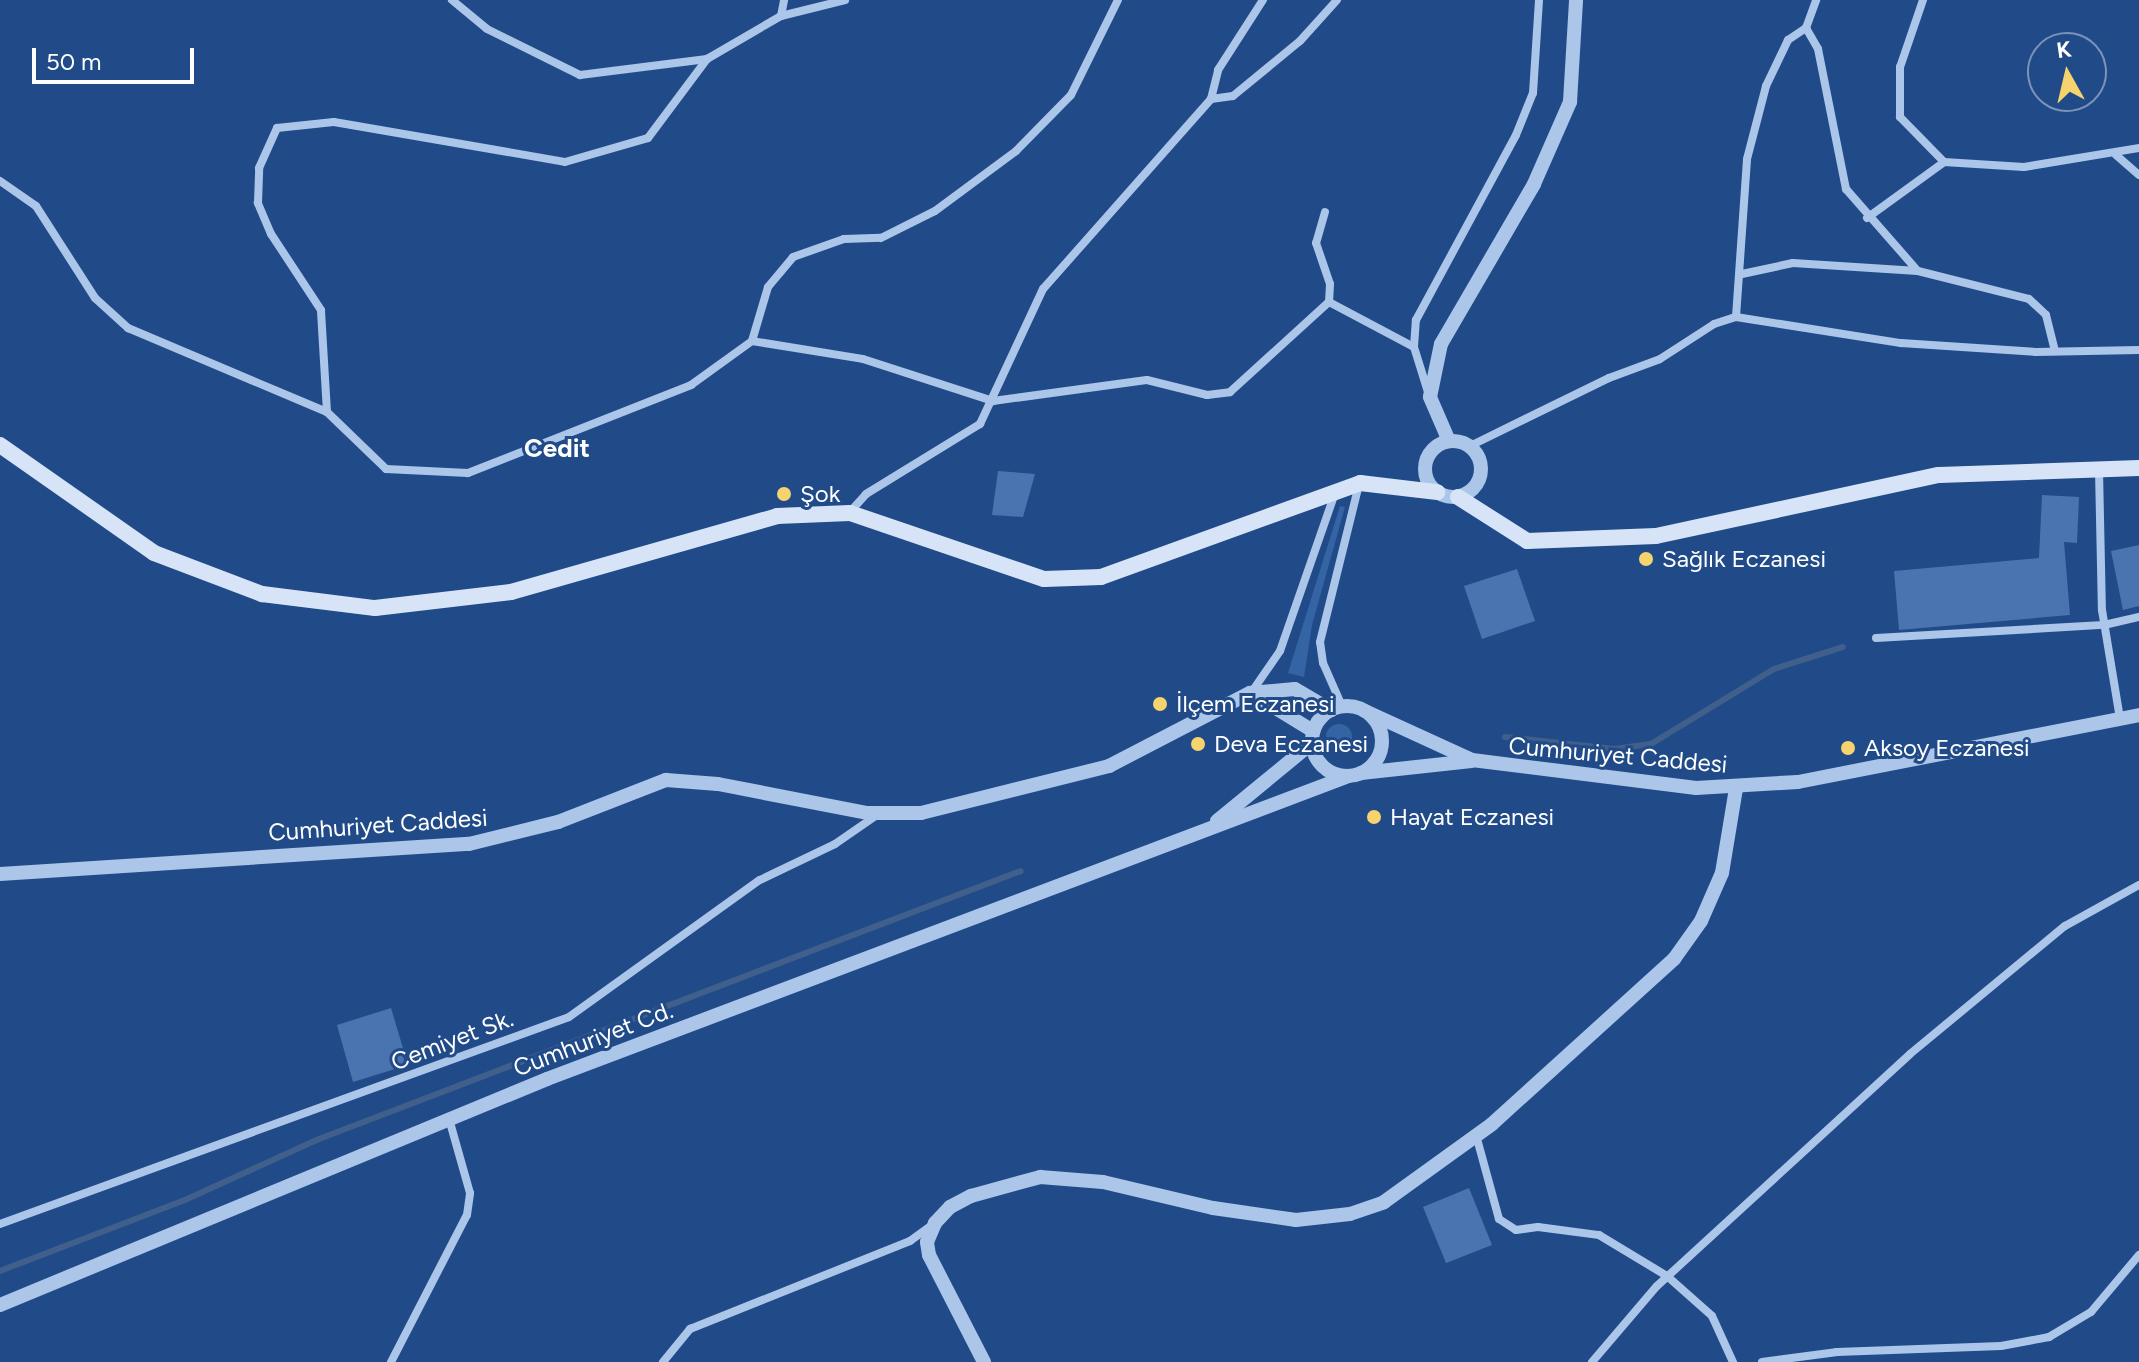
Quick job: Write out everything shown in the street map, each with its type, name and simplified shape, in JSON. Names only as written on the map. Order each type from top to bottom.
[{"type":"main road","points":[[0,445],[154,553],[262,594],[375,608],[511,592],[777,516],[850,513],[1044,579],[1101,577],[1360,483],[1437,492]]},
{"type":"main road","points":[[1458,497],[1527,541],[1656,536],[1939,475],[2139,468]]},
{"type":"street","points":[[452,0],[487,29],[580,75],[707,59],[781,16],[845,0]]},
{"type":"street","points":[[781,16],[784,0]]},
{"type":"street","points":[[0,181],[36,206],[95,298],[128,328],[327,412],[386,469],[468,473],[691,385],[752,341],[768,287],[793,257],[844,239],[881,238],[935,211],[1016,151],[1071,95],[1118,0]]},
{"type":"street","points":[[850,513],[866,494],[980,424],[1043,289],[1211,99],[1218,70],[1263,0]]},
{"type":"street","points":[[1211,99],[1233,96],[1300,41],[1337,0]]},
{"type":"street","points":[[1449,441],[1430,397],[1414,347],[1416,320],[1516,135],[1533,93],[1539,0]]},
{"type":"street","points":[[1430,397],[1441,344],[1534,184],[1570,102],[1576,0]]},
{"type":"street","points":[[1736,317],[1742,274],[1747,159],[1766,86],[1788,40],[1806,28],[1816,0]]},
{"type":"street","points":[[1923,0],[1900,67],[1900,117],[1944,162]]},
{"type":"street","points":[[1806,28],[1818,49],[1837,160],[1846,189],[1867,218],[1918,271]]},
{"type":"street","points":[[327,412],[321,310],[271,234],[258,203],[259,168],[277,128],[334,122],[565,162],[648,138],[707,59]]},
{"type":"street","points":[[1867,218],[1944,162],[2024,167],[2116,155],[2139,148]]},
{"type":"street","points":[[2116,155],[2139,175]]},
{"type":"street","points":[[752,341],[863,359],[993,401],[1147,380],[1207,395],[1230,392],[1329,302],[1330,284],[1316,243],[1325,212]]},
{"type":"street","points":[[1742,274],[1793,263],[1918,271],[2029,299],[2046,315],[2054,348]]},
{"type":"street","points":[[1329,302],[1414,347]]},
{"type":"street","points":[[1470,446],[1609,378],[1660,359],[1714,324],[1736,317],[1901,343],[2036,352],[2054,348],[2139,350]]},
{"type":"street","points":[[1449,441],[1470,446],[1478,454],[1481,476],[1468,493],[1458,497],[1437,492],[1425,473],[1426,462],[1438,445],[1449,441]]},
{"type":"street","points":[[2099,469],[2104,625],[2120,719]]},
{"type":"street","points":[[1337,708],[1320,642],[1360,483]]},
{"type":"street","points":[[1335,492],[1280,651],[1250,693],[1313,737],[1323,767],[1355,774],[1374,763],[1381,747],[1380,729],[1365,711],[1337,708]]},
{"type":"street","points":[[1876,638],[2104,625],[2139,617]]},
{"type":"street","name":"Cumhuriyet Caddesi","points":[[0,874],[469,844],[558,822],[666,780],[879,814],[960,806],[1109,766],[1250,693],[1295,689],[1337,708]]},
{"type":"street","points":[[1207,829],[1313,737],[1337,708]]},
{"type":"street","name":"Cumhuriyet Caddesi","points":[[1365,711],[1472,760]]},
{"type":"street","name":"Cumhuriyet Caddesi","points":[[1207,829],[1355,774],[1472,760],[1616,781],[1736,788],[1813,779],[2139,715]]},
{"type":"street","points":[[663,1362],[690,1329],[910,1241],[971,1196],[1040,1177],[1103,1182],[1265,1217],[1320,1220],[1384,1202],[1476,1135],[1630,1003],[1674,959],[1701,921],[1722,873],[1736,788]]},
{"type":"street","name":"Cemiyet Sk.","points":[[0,1224],[569,1017],[760,880],[835,844],[879,814]]},
{"type":"street","name":"Cumhuriyet Cd.","points":[[0,1305],[449,1119],[1207,829]]},
{"type":"street","points":[[1592,1362],[1667,1276],[1910,1054],[2065,926],[2139,885]]},
{"type":"street","points":[[394,1361],[467,1215],[470,1193],[449,1119]]},
{"type":"street","points":[[1476,1135],[1499,1219],[1516,1230],[1538,1227],[1599,1235],[1667,1276],[1712,1316],[1733,1362]]},
{"type":"street","points":[[935,1223],[927,1242],[929,1255],[984,1362]]},
{"type":"street","points":[[1762,1362],[1837,1352],[2001,1346],[2049,1337],[2091,1312],[2139,1255]]},
{"type":"shaded area","points":[[1340,506],[1345,507],[1312,625],[1304,677],[1288,673]]},
{"type":"shaded area","points":[[1339,724],[1348,728],[1352,737],[1348,746],[1339,750],[1330,746],[1326,737],[1330,728]]},
{"type":"building","points":[[998,471],[1035,474],[1023,517],[992,515]]},
{"type":"building","points":[[2042,495],[2079,497],[2077,543],[2064,542],[2070,615],[1899,630],[1894,571],[2039,558]]},
{"type":"building","points":[[2139,545],[2139,606],[2123,610],[2111,551]]},
{"type":"building","points":[[1517,569],[1535,621],[1482,639],[1464,586]]},
{"type":"building","points":[[391,1008],[408,1065],[353,1082],[337,1025]]},
{"type":"building","points":[[1469,1188],[1492,1245],[1446,1263],[1423,1207]]},
{"type":"waterway","points":[[1505,737],[1614,749],[1651,744],[1774,669],[1843,647]]},
{"type":"waterway","points":[[0,1271],[185,1200],[319,1139],[1021,871]]},
{"type":"place","name":"Şok","points":[[784,494]]},
{"type":"place","name":"Sağlık Eczanesi","points":[[1646,559]]},
{"type":"place","name":"İlçem Eczanesi","points":[[1160,704]]},
{"type":"place","name":"Deva Eczanesi","points":[[1198,744]]},
{"type":"place","name":"Aksoy Eczanesi","points":[[1848,748]]},
{"type":"place","name":"Hayat Eczanesi","points":[[1374,817]]},
{"type":"district","name":"Cedit","points":[[557,449]]}]
